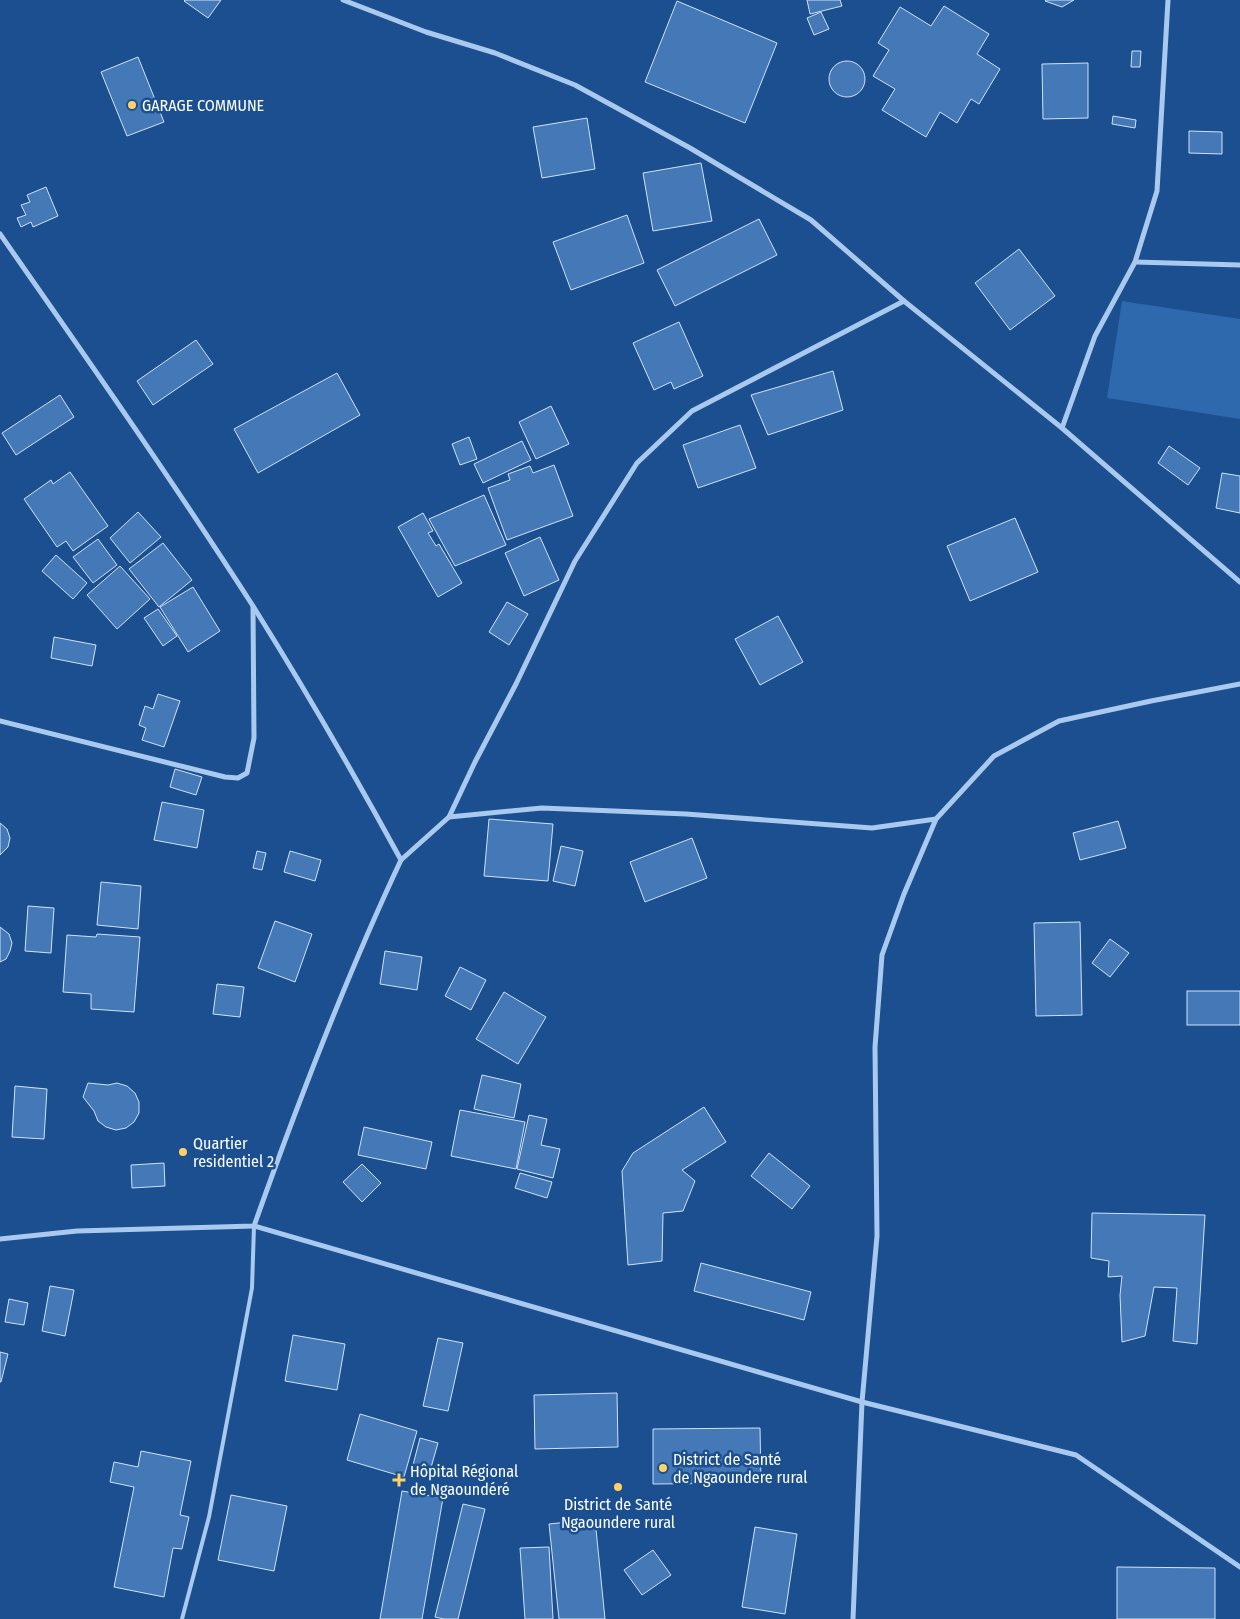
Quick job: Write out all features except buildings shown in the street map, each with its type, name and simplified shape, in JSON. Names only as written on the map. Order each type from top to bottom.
[{"type":"street","points":[[342,0],[426,32],[495,53],[575,85],[690,148],[811,220],[904,301],[1062,428],[1240,582]]},
{"type":"street","points":[[1062,428],[1095,336],[1135,262],[1157,191],[1168,0]]},
{"type":"street","points":[[0,234],[102,380],[253,606],[354,773],[401,860]]},
{"type":"street","points":[[1135,262],[1240,265]]},
{"type":"street","points":[[254,1226],[290,1124],[371,925],[401,860],[449,817],[575,561],[637,463],[692,411],[904,301]]},
{"type":"street","points":[[0,721],[216,775],[238,778],[248,773],[254,738],[253,606]]},
{"type":"street","points":[[853,1619],[862,1402],[877,1236],[875,1047],[882,955],[904,894],[936,819],[994,756],[1059,721],[1240,684]]},
{"type":"street","points":[[449,817],[542,808],[686,814],[872,828],[936,819]]},
{"type":"street","points":[[0,1239],[77,1231],[254,1226],[862,1402],[1076,1455],[1240,1567]]},
{"type":"lane","points":[[182,1619],[209,1517],[252,1288],[254,1226]]},
{"type":"shaded area","points":[[1122,301],[1240,319],[1240,419],[1107,398]]},
{"type":"place","name":"GARAGE COMMUNE","points":[[132,105]]},
{"type":"place","name":"Quartier residentiel 2","points":[[183,1152]]},
{"type":"place","name":"District de Santé de Ngaoundere rural","points":[[663,1468]]},
{"type":"place","name":"Hôpital Régional de Ngaoundéré","points":[[399,1480]]},
{"type":"place","name":"District de Santé Ngaoundere rural","points":[[618,1487]]}]
